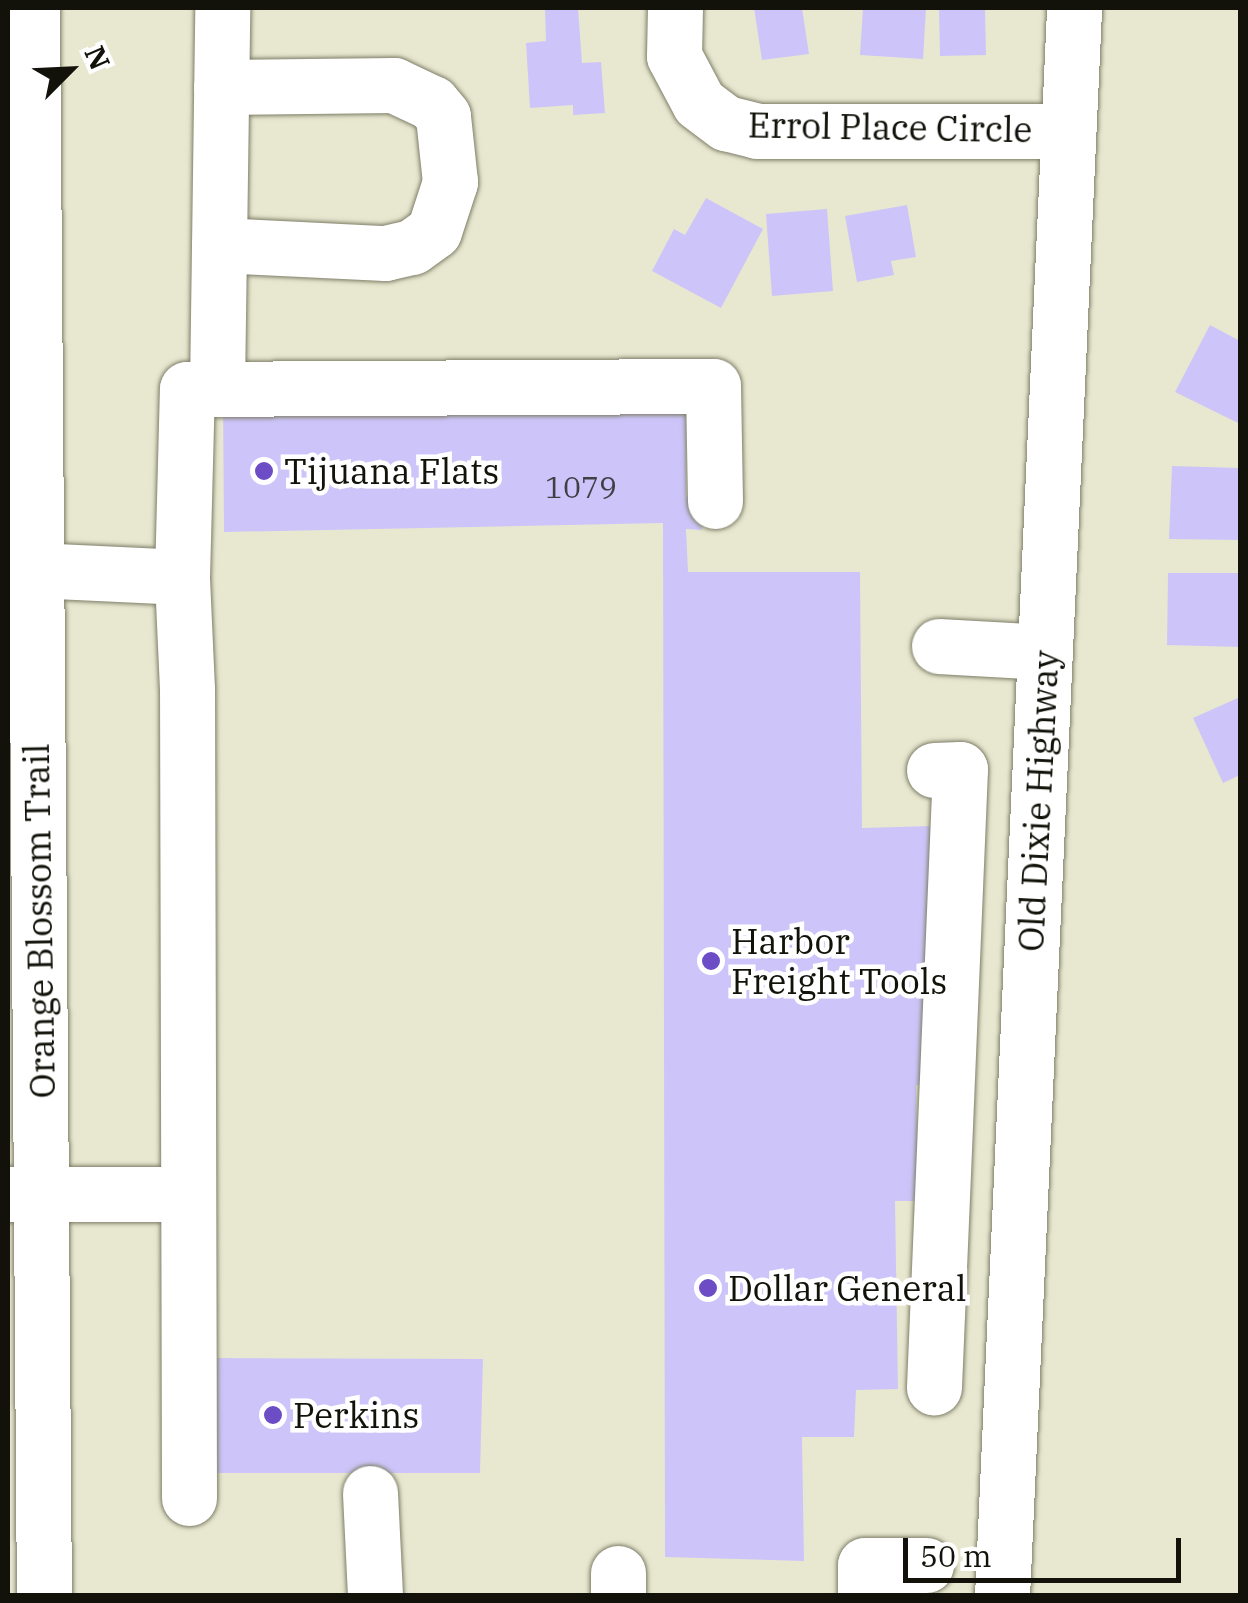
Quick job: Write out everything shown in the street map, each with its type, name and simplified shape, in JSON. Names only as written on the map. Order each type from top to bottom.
[{"type":"street","name":"Orange Blossom Trail","points":[[32,8],[36,570],[24,1194],[44,1596]]},
{"type":"street","points":[[217,388],[222,8]]},
{"type":"street","name":"Errol Place Circle","points":[[675,8],[674,56],[699,103],[726,123],[757,131],[1068,131]]},
{"type":"street","name":"Old Dixie Highway","points":[[1002,1596],[1074,8]]},
{"type":"street","points":[[219,232],[385,253],[412,247],[434,232],[450,182],[443,116],[432,103],[394,86],[220,101]]},
{"type":"street","points":[[189,1498],[187,689],[182,577],[187,389],[713,386],[715,501]]},
{"type":"street","points":[[36,570],[182,577]]},
{"type":"street","points":[[939,646],[1045,652]]},
{"type":"street","points":[[934,770],[960,769],[938,1216],[934,1387]]},
{"type":"street","points":[[24,1194],[187,1194]]},
{"type":"street","points":[[938,1216],[1018,1216]]},
{"type":"street","points":[[370,1492],[375,1596]]},
{"type":"street","points":[[865,1596],[865,1565],[926,1565]]},
{"type":"building","points":[[545,8],[578,8],[582,63],[601,62],[605,113],[573,115],[573,105],[530,108],[526,43],[546,41]]},
{"type":"building","points":[[754,8],[802,8],[809,54],[762,60]]},
{"type":"building","points":[[863,8],[926,8],[923,59],[860,55]]},
{"type":"building","points":[[939,8],[985,8],[986,55],[940,56]]},
{"type":"building","points":[[706,198],[763,229],[721,308],[652,271],[674,229],[685,235]]},
{"type":"building","points":[[907,205],[916,257],[891,261],[894,275],[857,282],[845,216]]},
{"type":"building","points":[[827,209],[833,291],[772,296],[766,214]]},
{"type":"building","points":[[1210,325],[1240,341],[1240,424],[1175,392]]},
{"type":"building","points":[[686,393],[686,497],[701,496],[702,530],[686,529],[688,572],[860,572],[862,828],[932,826],[934,1085],[916,1085],[919,1201],[895,1201],[898,1389],[856,1390],[854,1437],[802,1437],[804,1561],[665,1557],[663,523],[224,532],[223,398]]},
{"type":"building","points":[[1172,466],[1240,468],[1240,540],[1169,539]]},
{"type":"building","points":[[1168,573],[1240,573],[1240,647],[1167,645]]},
{"type":"building","points":[[1240,697],[1240,775],[1223,783],[1193,718]]},
{"type":"building","points":[[217,1358],[483,1359],[480,1473],[216,1473]]},
{"type":"place","name":"Tijuana Flats","points":[[264,471]]},
{"type":"place","name":"Harbor Freight Tools","points":[[711,961]]},
{"type":"place","name":"Dollar General","points":[[708,1288]]},
{"type":"place","name":"Perkins","points":[[273,1415]]}]
